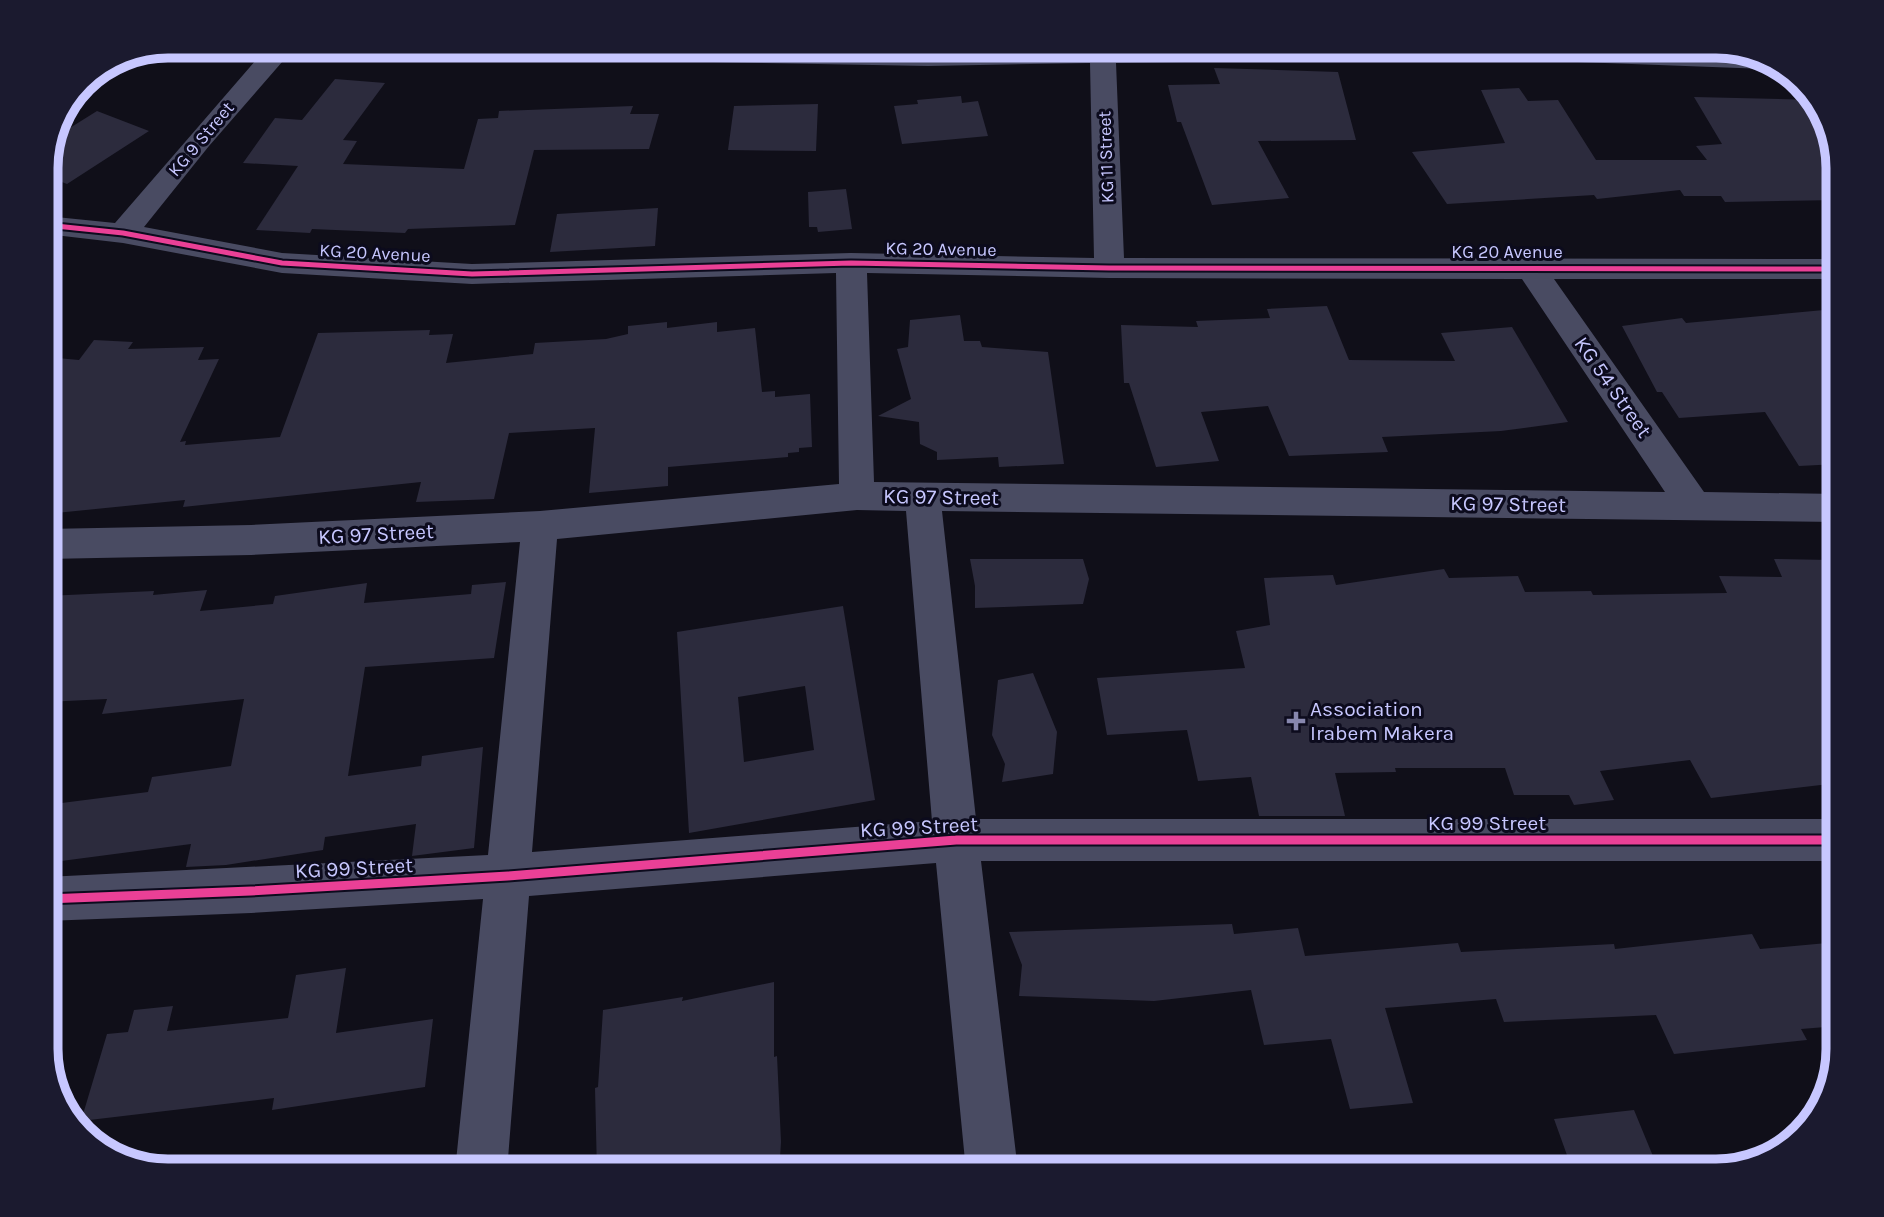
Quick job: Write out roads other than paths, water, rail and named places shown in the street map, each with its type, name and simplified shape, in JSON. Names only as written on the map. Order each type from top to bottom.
[{"type":"street","name":"KG 9 Street","points":[[123,233],[266,58]]},
{"type":"street","name":"KG 11 Street","points":[[1104,58],[1109,268]]},
{"type":"street","points":[[1684,58],[1734,60]]},
{"type":"street","name":"KG 20 Avenue","points":[[58,226],[123,233],[282,263],[472,274],[852,263],[1109,268],[1826,269]]},
{"type":"street","points":[[852,263],[857,496]]},
{"type":"street","name":"KG 54 Street","points":[[1530,267],[1695,507]]},
{"type":"street","name":"KG 97 Street","points":[[58,544],[251,540],[540,526],[857,496],[1826,508]]},
{"type":"street","points":[[923,497],[991,1159]]},
{"type":"street","points":[[482,1159],[540,526]]},
{"type":"street","name":"KG 99 Street","points":[[58,899],[251,891],[508,876],[956,840],[1826,840]]},
{"type":"place","name":"Association Irabem Makera","points":[[1296,721]]}]
